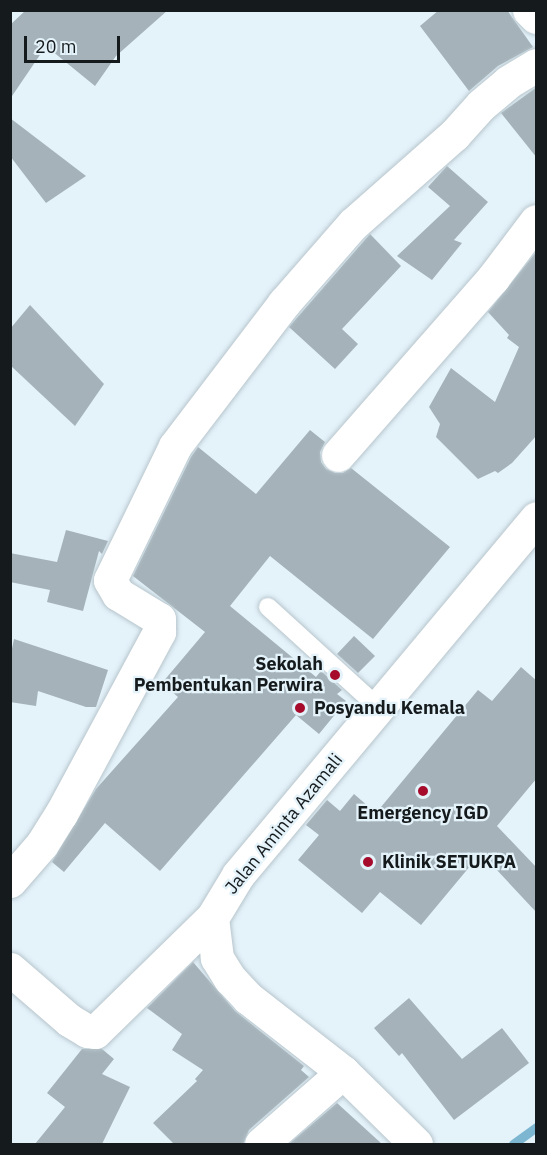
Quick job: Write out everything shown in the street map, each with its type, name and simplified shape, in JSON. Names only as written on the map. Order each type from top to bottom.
[{"type":"street","points":[[529,10],[537,17]]},
{"type":"street","points":[[10,881],[42,843],[61,814],[159,632],[159,619],[118,594],[110,580],[175,446],[284,303],[353,224],[454,135],[481,105],[508,82],[537,65]]},
{"type":"street","points":[[338,455],[493,278],[537,221]]},
{"type":"street","name":"Jalan Aminta Azamali","points":[[10,969],[69,1020],[87,1031],[95,1032],[212,918],[238,875],[537,518]]},
{"type":"street","points":[[212,918],[217,958],[230,979],[248,999],[343,1072],[416,1144]]},
{"type":"street","points":[[261,1144],[343,1072]]},
{"type":"lane","points":[[268,607],[378,707]]},
{"type":"building","points":[[26,10],[168,10],[116,56],[95,86],[46,46],[10,99],[10,25]]},
{"type":"building","points":[[439,10],[507,10],[533,47],[498,66],[469,91],[420,26]]},
{"type":"building","points":[[537,87],[537,158],[501,113]]},
{"type":"building","points":[[10,118],[86,176],[46,203],[10,156]]},
{"type":"building","points":[[447,166],[488,202],[454,240],[462,243],[432,280],[397,256],[450,206],[428,187]]},
{"type":"building","points":[[370,234],[401,266],[342,329],[358,344],[335,369],[289,327]]},
{"type":"building","points":[[537,251],[537,435],[512,463],[498,473],[495,471],[478,479],[436,437],[440,424],[429,407],[451,368],[495,402],[519,347],[507,338],[509,335],[488,312]]},
{"type":"building","points":[[30,305],[104,384],[75,426],[10,365],[10,329]]},
{"type":"building","points":[[310,430],[325,442],[320,452],[321,462],[326,469],[335,473],[343,473],[351,468],[450,547],[373,639],[270,556],[230,606],[316,677],[321,671],[342,690],[337,694],[346,701],[319,734],[296,715],[160,871],[105,823],[64,872],[52,862],[96,789],[178,697],[162,683],[205,632],[133,576],[191,457],[198,447],[256,494]]},
{"type":"building","points":[[66,530],[108,541],[102,554],[99,551],[83,611],[47,602],[50,590],[10,582],[10,553],[57,562]]},
{"type":"building","points":[[354,636],[375,656],[358,673],[337,654]]},
{"type":"building","points":[[14,639],[108,670],[96,707],[86,707],[38,691],[36,706],[10,702],[10,658]]},
{"type":"building","points":[[521,667],[537,681],[537,778],[497,826],[537,868],[537,913],[481,853],[421,925],[380,892],[362,913],[298,860],[319,835],[306,825],[327,800],[340,811],[354,794],[376,813],[478,690],[492,701]]},
{"type":"building","points":[[193,962],[235,1011],[304,1066],[301,1070],[309,1077],[249,1130],[243,1144],[174,1144],[153,1123],[197,1081],[195,1079],[203,1070],[172,1050],[182,1034],[147,1008]]},
{"type":"building","points":[[409,998],[462,1059],[502,1028],[529,1063],[454,1120],[402,1053],[399,1056],[374,1028]]},
{"type":"building","points":[[82,1049],[102,1049],[114,1059],[102,1074],[130,1087],[102,1144],[35,1144],[65,1107],[47,1093]]},
{"type":"building","points":[[337,1103],[382,1144],[289,1144]]},
{"type":"waterway","points":[[513,1144],[536,1127]]},
{"type":"place","name":"Sekolah Pembentukan Perwira","points":[[335,675]]},
{"type":"place","name":"Posyandu Kemala","points":[[300,708]]},
{"type":"place","name":"Emergency IGD","points":[[423,791]]},
{"type":"place","name":"Klinik SETUKPA","points":[[368,862]]}]
